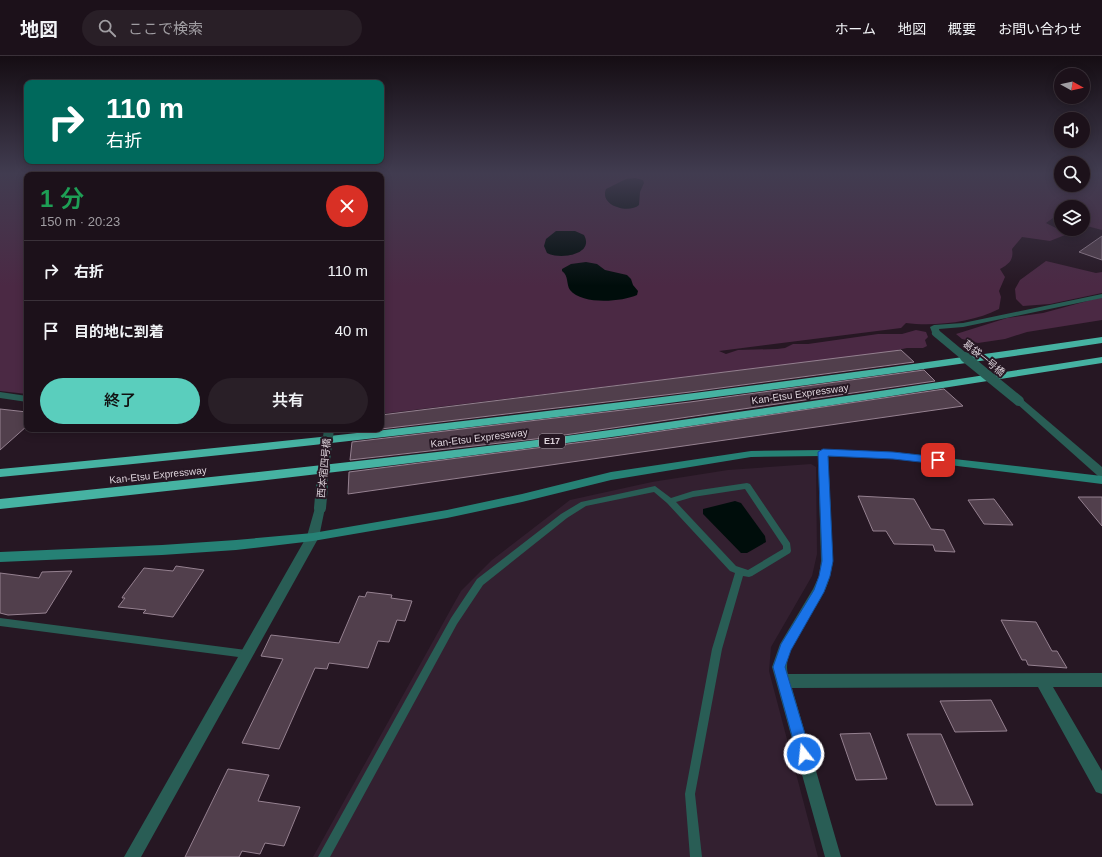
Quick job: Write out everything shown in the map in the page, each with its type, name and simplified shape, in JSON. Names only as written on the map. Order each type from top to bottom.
[{"type":"highway","name":"Kan-Etsu Expressway","points":[[0,472],[249,448],[612,407],[792,384],[1102,340]]},
{"type":"highway","name":"Kan-Etsu Expressway","points":[[0,504],[261,476],[620,432],[894,393],[1102,360]]},
{"type":"street","name":"葛袋一号橋","points":[[1102,296],[964,325],[934,327],[936,333],[1019,401],[1102,473]]},
{"type":"street","points":[[0,395],[24,399]]},
{"type":"street","name":"西本宿四号橋","points":[[132,857],[313,537],[320,508],[329,432]]},
{"type":"street","points":[[823,452],[828,561],[825,576],[818,592],[785,648],[779,667],[833,857]]},
{"type":"street","points":[[0,557],[199,547],[313,537],[448,514],[522,498],[611,476],[750,454],[823,452],[893,456],[1102,480]]},
{"type":"street","points":[[1041,679],[1102,786]]},
{"type":"street","points":[[783,681],[1102,680]]},
{"type":"lane","points":[[324,857],[454,620],[480,582],[564,516],[584,504],[655,489],[670,500],[733,569],[749,574],[787,551],[787,545],[747,486],[693,494],[670,500]]},
{"type":"lane","points":[[696,857],[690,794],[717,649],[740,571]]},
{"type":"lane","points":[[0,622],[246,654]]},
{"type":"shaded area","points":[[0,211],[24,211],[24,394],[0,391]]},
{"type":"shaded area","points":[[384,211],[1054,211],[1054,218],[1046,223],[1054,227],[1054,236],[1062,236],[1050,241],[1022,237],[1012,249],[1010,261],[1000,269],[1005,277],[999,291],[1001,297],[999,309],[978,317],[941,324],[906,323],[901,328],[719,351],[726,354],[738,350],[777,349],[785,348],[793,344],[808,344],[878,334],[902,334],[916,330],[926,332],[928,337],[925,340],[927,346],[923,348],[907,348],[888,352],[384,414]]},
{"type":"shaded area","points":[[1090,211],[1102,211],[1102,230],[1090,227]]},
{"type":"shaded area","points":[[556,231],[575,231],[584,235],[586,242],[585,247],[574,254],[567,256],[552,255],[547,253],[544,246],[546,239]]},
{"type":"shaded area","points":[[1046,261],[1096,273],[1102,272],[1102,293],[1050,304],[1023,306],[1016,299],[1015,289],[1020,280]]},
{"type":"shaded area","points":[[586,262],[597,264],[605,270],[627,275],[638,291],[637,295],[621,299],[602,301],[583,298],[576,295],[570,290],[567,278],[562,269],[571,264]]},
{"type":"shaded area","points":[[1102,297],[1102,320],[1027,332],[1005,339],[978,343],[962,339],[956,334],[1007,318],[1043,313]]},
{"type":"shaded area","points":[[811,464],[816,467],[817,554],[812,576],[771,647],[769,671],[818,857],[313,857],[461,591],[492,560],[570,500],[652,482],[728,470]]},
{"type":"shaded area","points":[[735,501],[741,503],[765,536],[766,542],[747,553],[741,553],[703,514],[703,509]]},
{"type":"building","points":[[1102,236],[1102,260],[1079,252]]},
{"type":"building","points":[[901,350],[914,362],[690,392],[384,429],[384,415]]},
{"type":"building","points":[[924,370],[935,381],[544,438],[350,460],[352,442],[690,402]]},
{"type":"building","points":[[944,389],[963,406],[348,494],[349,472],[614,438]]},
{"type":"building","points":[[0,409],[24,412],[24,429],[0,450]]},
{"type":"building","points":[[858,496],[914,499],[931,529],[944,530],[955,552],[935,551],[933,545],[894,544],[886,531],[873,531]]},
{"type":"building","points":[[1078,497],[1102,497],[1102,526]]},
{"type":"building","points":[[994,499],[1013,525],[984,524],[968,500]]},
{"type":"building","points":[[176,566],[204,570],[173,617],[143,613],[146,610],[118,607],[125,598],[122,598],[123,596],[144,568],[173,571]]},
{"type":"building","points":[[72,571],[46,613],[8,615],[0,613],[0,573],[39,578],[42,572]]},
{"type":"building","points":[[367,592],[392,595],[391,598],[412,601],[405,621],[397,620],[389,642],[378,641],[368,668],[329,663],[327,669],[315,668],[279,749],[242,743],[283,659],[261,656],[271,635],[339,643],[359,596],[365,597]]},
{"type":"building","points":[[1001,620],[1036,622],[1052,651],[1057,651],[1067,668],[1028,665],[1026,660],[1022,660]]},
{"type":"building","points":[[991,700],[1007,731],[955,732],[940,701]]},
{"type":"building","points":[[870,733],[887,779],[856,780],[840,734]]},
{"type":"building","points":[[907,734],[941,734],[973,805],[936,805]]},
{"type":"building","points":[[228,769],[269,775],[258,801],[300,807],[284,846],[265,843],[260,854],[242,851],[239,857],[185,857]]},
{"type":"route","points":[[804,754],[779,667],[785,648],[818,592],[825,576],[828,561],[825,534],[823,452],[938,460]]}]
